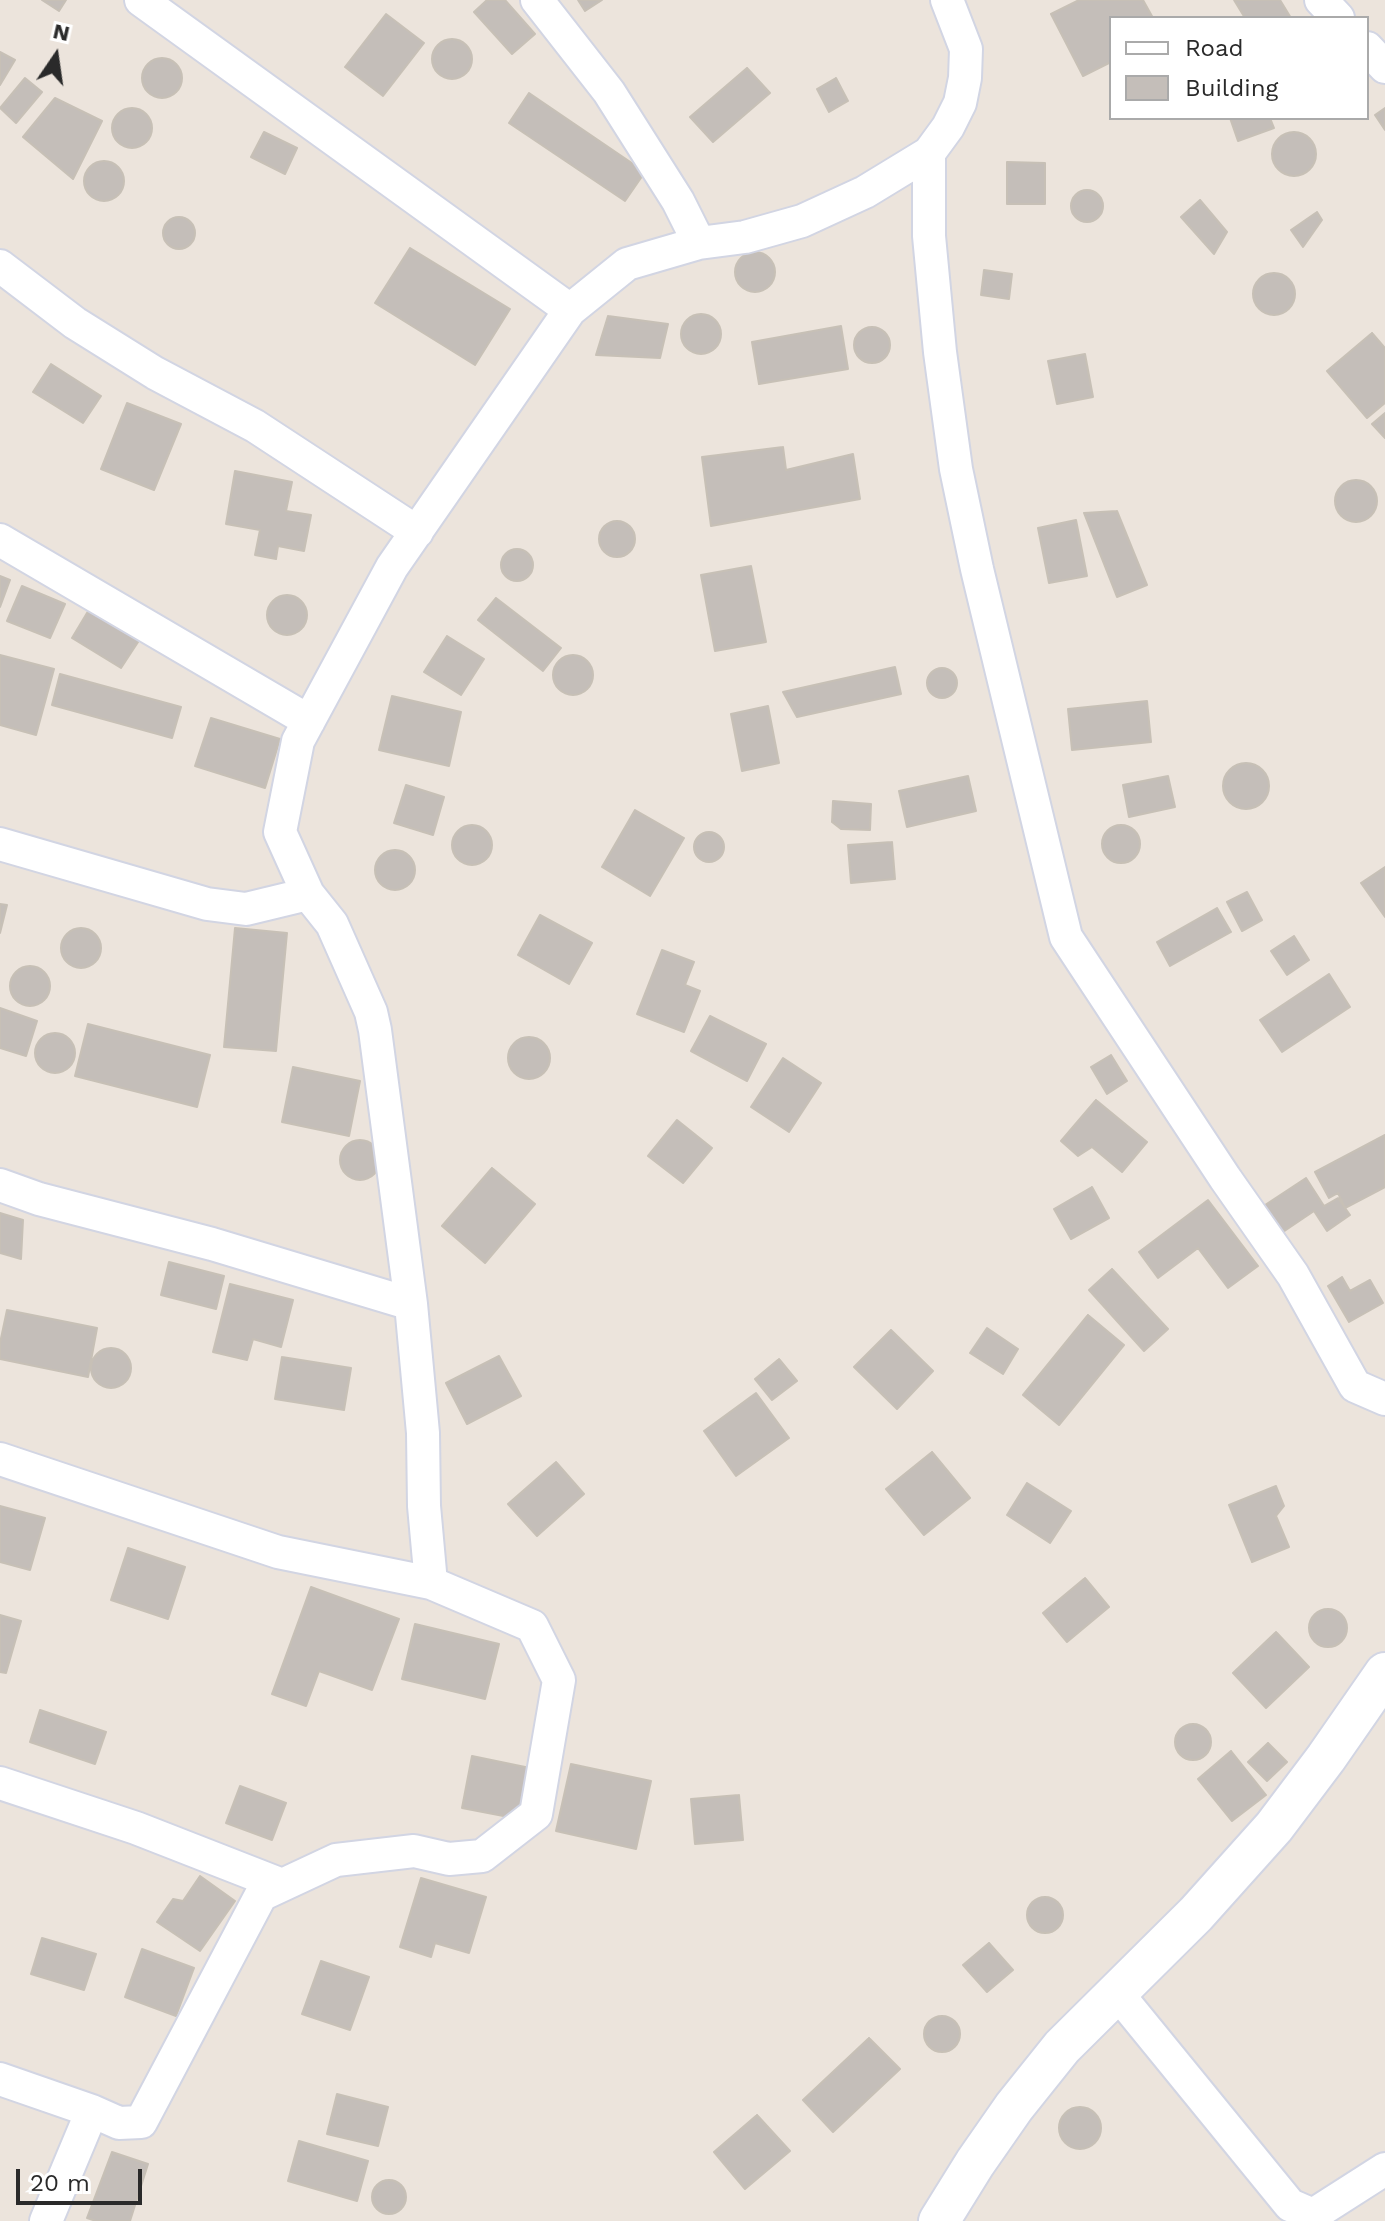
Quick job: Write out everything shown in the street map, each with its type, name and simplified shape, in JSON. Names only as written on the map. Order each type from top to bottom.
[{"type":"street","points":[[141,0],[570,310]]},
{"type":"street","points":[[537,0],[609,92],[678,201],[699,243]]},
{"type":"street","points":[[431,1583],[424,1506],[423,1433],[411,1304],[373,1021],[332,924],[308,894],[280,832],[298,741],[392,567],[570,310],[627,264],[699,243],[745,237],[802,221],[865,192],[929,153],[948,127],[960,103],[965,78],[966,49],[947,0]]},
{"type":"street","points":[[1321,0],[1336,16]]},
{"type":"street","points":[[1369,50],[1385,67]]},
{"type":"street","points":[[929,153],[930,251],[956,469],[980,584],[1066,937],[1293,1275],[1355,1386],[1385,1399]]},
{"type":"street","points":[[0,266],[75,323],[155,373],[255,426],[417,532]]},
{"type":"street","points":[[0,540],[309,721]]},
{"type":"street","points":[[0,844],[207,904],[246,909],[308,894]]},
{"type":"street","points":[[0,1185],[39,1199],[212,1244],[411,1304]]},
{"type":"street","points":[[0,1459],[278,1552],[431,1583],[532,1626],[559,1680],[536,1814],[482,1856],[449,1859],[414,1851],[336,1860],[261,1895],[141,2122],[119,2123],[0,2079]]},
{"type":"street","points":[[939,2221],[1014,2107],[1062,2047],[1196,1914],[1274,1827],[1385,1673]]},
{"type":"street","points":[[0,1783],[136,1828],[282,1885]]},
{"type":"street","points":[[1117,1993],[1290,2205],[1313,2215],[1385,2169]]},
{"type":"street","points":[[46,2221],[92,2111]]},
{"type":"building","points":[[42,0],[66,0],[59,11]]},
{"type":"building","points":[[487,0],[505,0],[535,34],[512,54],[474,12]]},
{"type":"building","points":[[578,0],[602,0],[585,11]]},
{"type":"building","points":[[1079,0],[1143,0],[1152,16],[1109,16],[1109,63],[1083,76],[1051,14]]},
{"type":"building","points":[[1234,0],[1280,0],[1290,16],[1244,16]]},
{"type":"building","points":[[386,14],[424,43],[383,96],[345,67]]},
{"type":"building","points":[[452,39],[466,45],[472,59],[466,73],[452,79],[438,73],[432,59],[438,45]]},
{"type":"building","points":[[0,52],[15,60],[0,85]]},
{"type":"building","points":[[162,58],[176,64],[182,78],[176,92],[162,98],[148,92],[142,78],[148,64]]},
{"type":"building","points":[[747,68],[770,93],[713,142],[690,117]]},
{"type":"building","points":[[25,78],[42,92],[16,123],[0,108]]},
{"type":"building","points":[[836,78],[848,101],[829,112],[817,89]]},
{"type":"building","points":[[529,93],[645,172],[625,201],[509,123]]},
{"type":"building","points":[[55,98],[102,121],[73,179],[23,137]]},
{"type":"building","points":[[132,108],[146,114],[152,128],[146,142],[132,148],[118,142],[112,128],[118,114]]},
{"type":"building","points":[[1385,108],[1385,130],[1375,115]]},
{"type":"building","points":[[1231,120],[1271,120],[1274,128],[1238,141]]},
{"type":"building","points":[[264,132],[297,148],[285,174],[251,157]]},
{"type":"building","points":[[1294,132],[1309,139],[1316,154],[1309,169],[1294,176],[1279,169],[1272,154],[1279,139]]},
{"type":"building","points":[[104,161],[118,167],[124,181],[118,195],[104,201],[90,195],[84,181],[90,167]]},
{"type":"building","points":[[1007,162],[1045,163],[1045,204],[1007,204]]},
{"type":"building","points":[[1087,190],[1099,194],[1103,206],[1099,218],[1087,222],[1075,218],[1071,206],[1075,194]]},
{"type":"building","points":[[1200,200],[1227,232],[1214,254],[1181,217]]},
{"type":"building","points":[[1317,212],[1322,220],[1303,247],[1291,230]]},
{"type":"building","points":[[179,217],[190,222],[195,233],[190,244],[179,249],[168,244],[163,233],[168,222]]},
{"type":"building","points":[[410,248],[510,309],[475,365],[375,303]]},
{"type":"building","points":[[755,252],[769,258],[775,272],[769,286],[755,292],[741,286],[735,272],[741,258]]},
{"type":"building","points":[[984,270],[1012,274],[1009,299],[981,295]]},
{"type":"building","points":[[1274,273],[1289,279],[1295,294],[1289,309],[1274,315],[1259,309],[1253,294],[1259,279]]},
{"type":"building","points":[[701,314],[715,320],[721,334],[715,348],[701,354],[687,348],[681,334],[687,320]]},
{"type":"building","points":[[608,316],[668,324],[660,358],[596,355]]},
{"type":"building","points":[[841,326],[848,369],[759,384],[752,342]]},
{"type":"building","points":[[872,327],[885,332],[890,345],[885,358],[872,363],[859,358],[854,345],[859,332]]},
{"type":"building","points":[[1372,333],[1385,348],[1385,403],[1367,418],[1327,371]]},
{"type":"building","points":[[1085,354],[1093,397],[1057,404],[1048,361]]},
{"type":"building","points":[[51,364],[101,396],[83,423],[33,392]]},
{"type":"building","points":[[127,403],[181,424],[154,490],[101,469]]},
{"type":"building","points":[[1385,413],[1385,438],[1372,424]]},
{"type":"building","points":[[783,447],[786,470],[853,454],[860,499],[711,526],[702,457]]},
{"type":"building","points":[[235,471],[292,482],[286,511],[311,515],[304,551],[278,546],[276,559],[255,555],[260,530],[226,524]]},
{"type":"building","points":[[1356,480],[1371,486],[1377,501],[1371,516],[1356,522],[1341,516],[1335,501],[1341,486]]},
{"type":"building","points":[[1117,511],[1147,585],[1117,597],[1084,513]]},
{"type":"building","points":[[1076,520],[1087,576],[1049,583],[1038,528]]},
{"type":"building","points":[[617,521],[629,527],[635,539],[629,551],[617,557],[605,551],[599,539],[605,527]]},
{"type":"building","points":[[517,549],[528,554],[533,565],[528,576],[517,581],[506,576],[501,565],[506,554]]},
{"type":"building","points":[[751,566],[766,642],[715,651],[701,575]]},
{"type":"building","points":[[0,576],[10,580],[0,607]]},
{"type":"building","points":[[22,586],[65,604],[50,638],[7,621]]},
{"type":"building","points":[[287,595],[301,601],[307,615],[301,629],[287,635],[273,629],[267,615],[273,601]]},
{"type":"building","points":[[496,598],[561,648],[543,671],[478,620]]},
{"type":"building","points":[[90,608],[140,639],[121,668],[72,638]]},
{"type":"building","points":[[447,636],[484,659],[461,695],[424,672]]},
{"type":"building","points":[[0,655],[54,669],[36,735],[0,725]]},
{"type":"building","points":[[573,655],[587,661],[593,675],[587,689],[573,695],[559,689],[553,675],[559,661]]},
{"type":"building","points":[[895,667],[901,694],[797,717],[783,692]]},
{"type":"building","points":[[942,668],[952,673],[957,683],[952,693],[942,698],[932,693],[927,683],[932,673]]},
{"type":"building","points":[[60,674],[181,707],[172,738],[52,705]]},
{"type":"building","points":[[392,696],[461,712],[449,766],[379,750]]},
{"type":"building","points":[[1147,701],[1151,742],[1072,750],[1068,709]]},
{"type":"building","points":[[768,706],[779,763],[742,771],[731,714]]},
{"type":"building","points":[[211,718],[280,739],[265,788],[195,766]]},
{"type":"building","points":[[1246,763],[1262,770],[1269,786],[1262,802],[1246,809],[1230,802],[1223,786],[1230,770]]},
{"type":"building","points":[[968,776],[976,811],[907,827],[899,791]]},
{"type":"building","points":[[1168,776],[1175,807],[1129,817],[1123,785]]},
{"type":"building","points":[[406,785],[444,797],[433,835],[394,823]]},
{"type":"building","points":[[833,801],[871,804],[870,830],[841,829],[832,822]]},
{"type":"building","points":[[635,810],[684,838],[650,896],[602,867]]},
{"type":"building","points":[[472,825],[486,831],[492,845],[486,859],[472,865],[458,859],[452,845],[458,831]]},
{"type":"building","points":[[1121,825],[1134,831],[1140,844],[1134,857],[1121,863],[1108,857],[1102,844],[1108,831]]},
{"type":"building","points":[[709,832],[720,836],[724,847],[720,858],[709,862],[698,858],[694,847],[698,836]]},
{"type":"building","points":[[892,842],[895,879],[851,883],[848,845]]},
{"type":"building","points":[[395,850],[409,856],[415,870],[409,884],[395,890],[381,884],[375,870],[381,856]]},
{"type":"building","points":[[1385,867],[1385,917],[1361,883]]},
{"type":"building","points":[[1247,892],[1262,920],[1242,931],[1227,902]]},
{"type":"building","points":[[0,904],[7,905],[0,933]]},
{"type":"building","points":[[1217,908],[1231,932],[1170,966],[1157,942]]},
{"type":"building","points":[[540,915],[592,943],[569,984],[518,955]]},
{"type":"building","points":[[81,928],[95,934],[101,948],[95,962],[81,968],[67,962],[61,948],[67,934]]},
{"type":"building","points":[[235,928],[287,933],[276,1051],[224,1047]]},
{"type":"building","points":[[1294,936],[1309,960],[1287,975],[1271,951]]},
{"type":"building","points":[[662,950],[694,962],[685,985],[700,991],[684,1032],[637,1014]]},
{"type":"building","points":[[30,966],[44,972],[50,986],[44,1000],[30,1006],[16,1000],[10,986],[16,972]]},
{"type":"building","points":[[1329,974],[1350,1007],[1282,1052],[1260,1020]]},
{"type":"building","points":[[0,1008],[37,1021],[26,1056],[0,1048]]},
{"type":"building","points":[[710,1016],[766,1044],[747,1081],[691,1051]]},
{"type":"building","points":[[88,1024],[210,1055],[197,1107],[75,1076]]},
{"type":"building","points":[[55,1033],[69,1039],[75,1053],[69,1067],[55,1073],[41,1067],[35,1053],[41,1039]]},
{"type":"building","points":[[529,1037],[544,1043],[550,1058],[544,1073],[529,1079],[514,1073],[508,1058],[514,1043]]},
{"type":"building","points":[[1111,1055],[1127,1081],[1107,1094],[1091,1067]]},
{"type":"building","points":[[783,1058],[821,1083],[789,1132],[751,1107]]},
{"type":"building","points":[[293,1067],[360,1081],[349,1136],[282,1122]]},
{"type":"building","points":[[1096,1100],[1147,1142],[1122,1172],[1092,1147],[1078,1156],[1061,1141]]},
{"type":"building","points":[[677,1120],[712,1148],[683,1183],[648,1156]]},
{"type":"building","points":[[1385,1135],[1385,1187],[1345,1208],[1338,1193],[1329,1198],[1315,1172]]},
{"type":"building","points":[[360,1140],[374,1146],[380,1160],[374,1174],[360,1180],[346,1174],[340,1160],[346,1146]]},
{"type":"building","points":[[492,1168],[535,1204],[485,1263],[442,1226]]},
{"type":"building","points":[[1306,1178],[1324,1206],[1338,1198],[1350,1215],[1327,1231],[1314,1211],[1277,1236],[1259,1209]]},
{"type":"building","points":[[1092,1187],[1109,1218],[1071,1239],[1054,1209]]},
{"type":"building","points":[[1208,1200],[1258,1266],[1228,1288],[1198,1248],[1158,1278],[1139,1252]]},
{"type":"building","points":[[0,1213],[23,1220],[21,1259],[0,1253]]},
{"type":"building","points":[[169,1262],[224,1276],[216,1309],[161,1295]]},
{"type":"building","points":[[1112,1269],[1168,1329],[1144,1351],[1089,1290]]},
{"type":"building","points":[[1342,1277],[1350,1291],[1370,1280],[1383,1303],[1349,1322],[1328,1286]]},
{"type":"building","points":[[230,1284],[293,1300],[281,1347],[253,1339],[247,1360],[213,1352]]},
{"type":"building","points":[[7,1310],[97,1328],[88,1377],[0,1359]]},
{"type":"building","points":[[1088,1315],[1124,1345],[1059,1425],[1023,1395]]},
{"type":"building","points":[[987,1328],[1018,1349],[1003,1374],[970,1353]]},
{"type":"building","points":[[891,1330],[933,1371],[897,1409],[854,1367]]},
{"type":"building","points":[[111,1348],[125,1354],[131,1368],[125,1382],[111,1388],[97,1382],[91,1368],[97,1354]]},
{"type":"building","points":[[499,1356],[521,1396],[467,1424],[446,1383]]},
{"type":"building","points":[[282,1357],[351,1368],[344,1410],[275,1399]]},
{"type":"building","points":[[779,1359],[797,1381],[772,1400],[755,1379]]},
{"type":"building","points":[[756,1393],[789,1438],[736,1476],[704,1431]]},
{"type":"building","points":[[932,1452],[970,1498],[924,1535],[886,1489]]},
{"type":"building","points":[[556,1462],[584,1494],[537,1536],[508,1504]]},
{"type":"building","points":[[1027,1483],[1071,1511],[1050,1543],[1007,1515]]},
{"type":"building","points":[[1276,1486],[1284,1506],[1276,1516],[1289,1547],[1252,1562],[1229,1505]]},
{"type":"building","points":[[0,1506],[45,1518],[30,1570],[0,1562]]},
{"type":"building","points":[[128,1548],[185,1567],[168,1619],[111,1600]]},
{"type":"building","points":[[1085,1578],[1109,1607],[1067,1642],[1043,1613]]},
{"type":"building","points":[[311,1587],[399,1619],[372,1690],[319,1671],[306,1706],[272,1694]]},
{"type":"building","points":[[1328,1609],[1341,1615],[1347,1628],[1341,1641],[1328,1647],[1315,1641],[1309,1628],[1315,1615]]},
{"type":"building","points":[[0,1615],[21,1621],[6,1673],[0,1672]]},
{"type":"building","points":[[415,1624],[499,1644],[485,1699],[402,1679]]},
{"type":"building","points":[[1276,1632],[1309,1667],[1266,1708],[1233,1673]]},
{"type":"building","points":[[40,1710],[106,1732],[95,1764],[30,1742]]},
{"type":"building","points":[[1193,1724],[1206,1729],[1211,1742],[1206,1755],[1193,1760],[1180,1755],[1175,1742],[1180,1729]]},
{"type":"building","points":[[1268,1743],[1287,1762],[1267,1781],[1248,1762]]},
{"type":"building","points":[[1231,1751],[1266,1795],[1232,1821],[1198,1779]]},
{"type":"building","points":[[472,1756],[530,1768],[519,1819],[462,1808]]},
{"type":"building","points":[[571,1764],[651,1781],[636,1849],[556,1831]]},
{"type":"building","points":[[240,1786],[286,1803],[272,1840],[226,1823]]},
{"type":"building","points":[[739,1795],[743,1840],[695,1844],[691,1799]]},
{"type":"building","points":[[200,1876],[235,1901],[200,1951],[157,1922],[173,1899],[183,1901]]},
{"type":"building","points":[[421,1878],[486,1897],[469,1953],[435,1943],[431,1957],[400,1947]]},
{"type":"building","points":[[1045,1897],[1058,1902],[1063,1915],[1058,1928],[1045,1933],[1032,1928],[1027,1915],[1032,1902]]},
{"type":"building","points":[[42,1938],[96,1954],[84,1990],[31,1974]]},
{"type":"building","points":[[989,1943],[1013,1970],[987,1992],[963,1965]]},
{"type":"building","points":[[142,1949],[194,1968],[176,2016],[125,1997]]},
{"type":"building","points":[[321,1961],[369,1977],[350,2030],[302,2014]]},
{"type":"building","points":[[942,2016],[955,2021],[960,2034],[955,2047],[942,2052],[929,2047],[924,2034],[929,2021]]},
{"type":"building","points":[[869,2038],[900,2069],[833,2132],[803,2100]]},
{"type":"building","points":[[337,2094],[388,2107],[378,2146],[327,2134]]},
{"type":"building","points":[[1080,2107],[1095,2113],[1101,2128],[1095,2143],[1080,2149],[1065,2143],[1059,2128],[1065,2113]]},
{"type":"building","points":[[757,2115],[790,2151],[745,2189],[714,2152]]},
{"type":"building","points":[[299,2141],[368,2161],[357,2201],[288,2181]]},
{"type":"building","points":[[112,2152],[148,2164],[130,2221],[87,2218]]},
{"type":"building","points":[[389,2180],[401,2185],[406,2197],[401,2209],[389,2214],[377,2209],[372,2197],[377,2185]]}]
